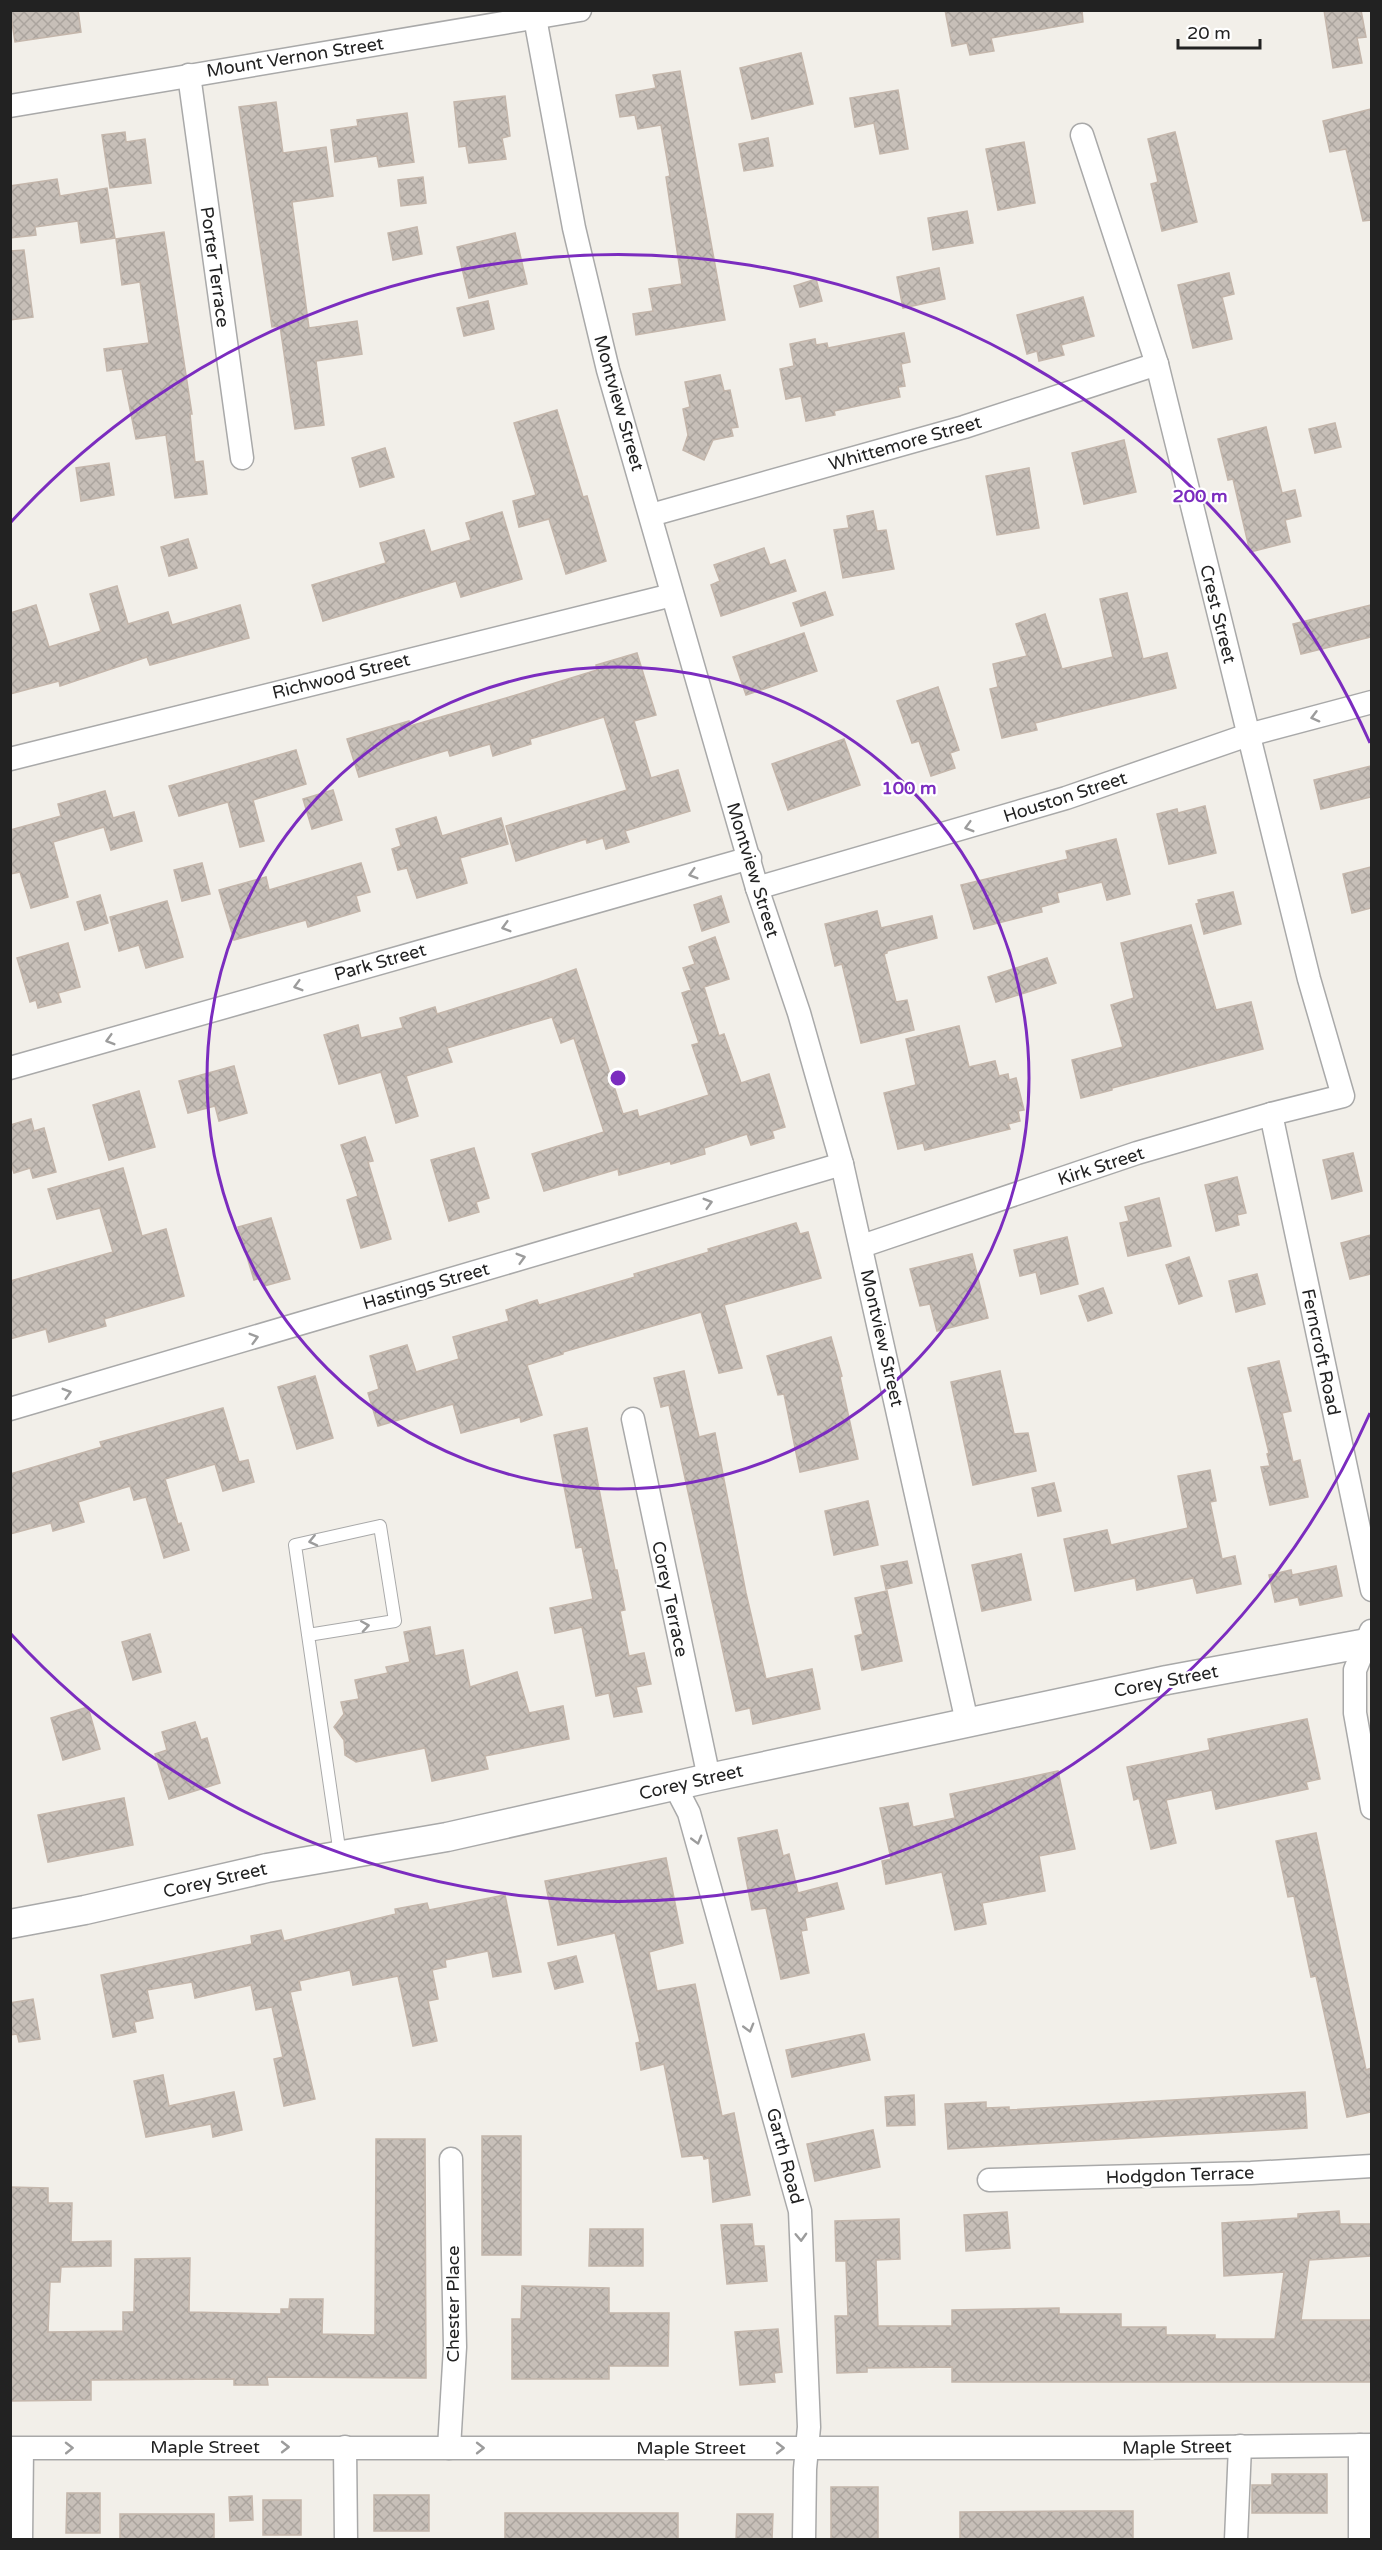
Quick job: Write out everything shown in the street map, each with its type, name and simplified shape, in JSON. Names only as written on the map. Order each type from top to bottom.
[{"type":"street","name":"Mount Vernon Street","points":[[10,106],[580,10]]},
{"type":"street","name":"Montview Street","points":[[535,18],[574,228],[609,370],[757,888],[799,1013],[842,1164],[968,1722]]},
{"type":"street","name":"Porter Terrace","points":[[189,75],[242,458]]},
{"type":"street","name":"Crest Street","points":[[1082,135],[1157,364],[1309,979],[1343,1096]]},
{"type":"street","name":"Whittemore Street","points":[[651,514],[964,427],[1157,364]]},
{"type":"street","name":"Richwood Street","points":[[10,759],[672,595]]},
{"type":"street","name":"Houston Street","points":[[757,888],[1066,798],[1248,735],[1371,702]]},
{"type":"street","name":"Park Street","points":[[10,1068],[750,858]]},
{"type":"street","name":"Kirk Street","points":[[862,1246],[1137,1153],[1271,1114],[1343,1096]]},
{"type":"street","name":"Ferncroft Road","points":[[1271,1114],[1371,1590]]},
{"type":"street","name":"Hastings Street","points":[[10,1410],[842,1164]]},
{"type":"street","name":"Corey Terrace","points":[[633,1419],[709,1778]]},
{"type":"street","name":"Corey Street","points":[[10,1924],[85,1910],[267,1868],[447,1837],[968,1722],[1369,1639]]},
{"type":"street","points":[[1369,1639],[1355,1670],[1355,1713],[1371,1808]]},
{"type":"street","name":"Garth Road","points":[[675,1786],[689,1813],[800,2211],[809,2448],[805,2469],[804,2540]]},
{"type":"street","name":"Chester Place","points":[[449,2448],[455,2347],[451,2159]]},
{"type":"street","name":"Hodgdon Terrace","points":[[989,2180],[1251,2173],[1371,2166]]},
{"type":"street","points":[[1360,2540],[1366,2445]]},
{"type":"street","name":"Maple Street","points":[[16,2448],[1140,2448],[1366,2445]]},
{"type":"street","points":[[1236,2540],[1240,2446]]},
{"type":"street","points":[[16,2448],[21,2540]]},
{"type":"street","points":[[345,2448],[346,2540]]},
{"type":"lane","points":[[308,1635],[395,1621],[380,1526],[295,1545],[308,1635],[340,1855]]},
{"type":"building","points":[[10,10],[78,10],[81,32],[15,42]]},
{"type":"building","points":[[945,10],[1082,10],[1083,22],[991,38],[994,51],[970,55],[967,43],[952,46]]},
{"type":"building","points":[[1324,10],[1361,10],[1366,37],[1357,38],[1362,63],[1333,68]]},
{"type":"building","points":[[801,53],[813,104],[752,119],[740,68]]},
{"type":"building","points":[[680,71],[725,320],[636,335],[633,314],[653,311],[649,289],[682,284],[666,177],[670,176],[661,125],[638,129],[635,115],[620,117],[616,95],[656,88],[653,75]]},
{"type":"building","points":[[898,90],[908,149],[880,154],[874,123],[855,127],[850,98]]},
{"type":"building","points":[[505,96],[510,136],[502,138],[506,159],[469,163],[466,146],[459,147],[454,102]]},
{"type":"building","points":[[276,102],[283,153],[326,147],[333,196],[292,202],[309,328],[357,321],[362,354],[316,361],[324,425],[295,429],[280,326],[272,327],[239,107]]},
{"type":"building","points":[[1371,109],[1371,220],[1363,221],[1346,149],[1330,152],[1323,121]]},
{"type":"building","points":[[407,113],[414,162],[379,167],[377,156],[335,162],[331,130],[358,126],[357,120]]},
{"type":"building","points":[[125,132],[126,142],[145,139],[151,183],[110,188],[102,135]]},
{"type":"building","points":[[1175,132],[1197,222],[1162,231],[1151,184],[1158,182],[1148,139]]},
{"type":"building","points":[[768,138],[773,166],[744,171],[739,144]]},
{"type":"building","points":[[1024,142],[1035,203],[998,210],[986,149]]},
{"type":"building","points":[[423,177],[426,203],[401,206],[398,180]]},
{"type":"building","points":[[57,179],[60,196],[107,188],[115,238],[81,243],[78,221],[35,227],[36,235],[10,238],[10,186]]},
{"type":"building","points":[[967,211],[973,243],[933,250],[928,218]]},
{"type":"building","points":[[417,227],[422,254],[393,260],[388,233]]},
{"type":"building","points":[[164,232],[192,414],[190,414],[195,462],[203,461],[207,494],[175,498],[166,435],[136,439],[122,369],[107,371],[104,349],[149,343],[140,282],[122,285],[116,239]]},
{"type":"building","points":[[515,233],[527,284],[469,298],[457,247]]},
{"type":"building","points":[[24,250],[33,317],[10,320],[10,251]]},
{"type":"building","points":[[939,268],[945,299],[903,308],[897,277]]},
{"type":"building","points":[[1229,273],[1234,294],[1222,297],[1232,339],[1193,348],[1178,285]]},
{"type":"building","points":[[816,279],[822,301],[800,307],[794,286]]},
{"type":"building","points":[[1083,297],[1094,336],[1061,345],[1064,355],[1039,361],[1037,351],[1027,354],[1017,315]]},
{"type":"building","points":[[488,301],[494,329],[464,336],[457,308]]},
{"type":"building","points":[[904,333],[910,362],[901,364],[905,386],[898,387],[900,397],[834,411],[835,415],[806,421],[801,396],[786,399],[780,369],[794,366],[790,344],[815,339],[816,345],[827,343],[828,348]]},
{"type":"building","points":[[720,375],[724,391],[730,390],[738,427],[731,428],[733,436],[713,440],[704,460],[683,450],[688,435],[683,409],[690,407],[685,382]]},
{"type":"building","points":[[557,410],[583,497],[587,496],[606,561],[566,574],[549,519],[519,527],[513,501],[536,495],[514,423]]},
{"type":"building","points":[[1335,423],[1341,447],[1315,453],[1309,429]]},
{"type":"building","points":[[1266,427],[1282,493],[1295,490],[1301,516],[1285,520],[1290,542],[1250,552],[1233,479],[1228,480],[1218,439]]},
{"type":"building","points":[[1124,440],[1136,492],[1084,504],[1072,453]]},
{"type":"building","points":[[385,448],[394,477],[360,487],[352,458]]},
{"type":"building","points":[[109,463],[114,495],[81,501],[76,468]]},
{"type":"building","points":[[1029,468],[1039,528],[997,535],[986,476]]},
{"type":"building","points":[[873,511],[877,531],[886,530],[894,569],[843,578],[834,530],[849,528],[847,516]]},
{"type":"building","points":[[502,512],[522,579],[461,597],[456,581],[323,621],[312,585],[386,563],[380,543],[424,530],[431,552],[471,540],[466,523]]},
{"type":"building","points":[[188,539],[197,568],[169,576],[161,547]]},
{"type":"building","points":[[764,548],[770,565],[785,560],[796,591],[721,616],[711,585],[720,581],[714,565]]},
{"type":"building","points":[[117,586],[128,624],[168,612],[172,625],[240,605],[249,638],[150,665],[147,657],[60,686],[59,681],[10,694],[10,613],[36,605],[49,647],[101,631],[90,594]]},
{"type":"building","points":[[825,592],[833,615],[801,626],[793,603]]},
{"type":"building","points":[[1127,593],[1143,659],[1167,653],[1176,688],[1035,723],[1037,730],[1002,738],[990,689],[998,687],[993,664],[1027,656],[1016,624],[1045,614],[1062,669],[1113,657],[1100,599]]},
{"type":"building","points":[[1371,605],[1371,637],[1301,654],[1293,624]]},
{"type":"building","points":[[804,633],[817,671],[746,695],[733,657]]},
{"type":"building","points":[[637,653],[656,715],[634,721],[651,778],[678,770],[690,811],[625,831],[629,842],[606,849],[603,838],[587,843],[586,839],[516,861],[506,826],[627,790],[604,717],[530,739],[531,744],[493,756],[490,744],[450,756],[448,750],[359,777],[347,739],[409,721],[410,726],[516,695],[597,670],[596,665]]},
{"type":"building","points":[[938,687],[959,750],[950,753],[955,768],[931,776],[919,741],[912,743],[897,701]]},
{"type":"building","points":[[844,739],[860,785],[788,810],[772,764]]},
{"type":"building","points":[[296,750],[306,784],[253,800],[264,841],[240,847],[228,802],[179,816],[169,786]]},
{"type":"building","points":[[1371,766],[1371,797],[1321,809],[1314,780]]},
{"type":"building","points":[[333,790],[342,820],[312,829],[303,799]]},
{"type":"building","points":[[105,791],[113,818],[134,812],[142,841],[111,850],[104,827],[53,842],[68,897],[31,908],[20,872],[10,874],[10,830],[61,816],[58,804]]},
{"type":"building","points":[[1205,806],[1216,853],[1169,864],[1157,814],[1177,809],[1178,813]]},
{"type":"building","points":[[436,817],[442,836],[501,818],[508,844],[460,858],[467,883],[417,898],[407,868],[398,870],[392,849],[401,846],[396,829]]},
{"type":"building","points":[[1116,839],[1130,894],[1107,900],[1102,882],[1057,893],[1059,902],[1041,907],[1042,912],[974,929],[961,885],[1068,859],[1066,851]]},
{"type":"building","points":[[202,863],[210,894],[182,901],[174,870]]},
{"type":"building","points":[[361,863],[370,892],[356,896],[360,911],[308,927],[306,920],[234,940],[219,890],[266,877],[269,890]]},
{"type":"building","points":[[1371,867],[1371,908],[1352,913],[1343,874]]},
{"type":"building","points":[[1233,892],[1241,924],[1204,934],[1196,904],[1199,903],[1198,900]]},
{"type":"building","points":[[100,895],[108,923],[85,930],[77,902]]},
{"type":"building","points":[[721,896],[729,922],[702,931],[694,905]]},
{"type":"building","points":[[167,901],[183,957],[146,968],[139,945],[119,951],[110,917]]},
{"type":"building","points":[[877,911],[881,928],[932,916],[937,938],[887,951],[884,954],[896,1002],[907,1000],[914,1030],[861,1043],[842,964],[835,966],[825,924]]},
{"type":"building","points":[[1191,925],[1216,1010],[1251,1002],[1263,1049],[1081,1098],[1072,1060],[1123,1047],[1111,1005],[1134,998],[1121,943]]},
{"type":"building","points":[[715,937],[729,979],[704,987],[719,1036],[724,1034],[741,1083],[769,1074],[785,1127],[772,1131],[774,1138],[751,1145],[747,1134],[704,1148],[705,1154],[671,1164],[670,1161],[619,1175],[618,1169],[544,1191],[532,1154],[604,1132],[574,1038],[561,1043],[552,1017],[447,1048],[452,1062],[406,1076],[418,1116],[396,1123],[381,1072],[339,1084],[324,1035],[358,1025],[361,1038],[403,1028],[400,1018],[435,1007],[437,1014],[576,969],[623,1114],[637,1110],[639,1117],[709,1095],[692,1045],[699,1043],[682,993],[691,990],[683,968],[695,964],[689,947]]},
{"type":"building","points":[[68,943],[80,987],[58,993],[61,1002],[38,1008],[36,1000],[30,1002],[17,958]]},
{"type":"building","points":[[1047,958],[1056,983],[996,1002],[988,977]]},
{"type":"building","points":[[959,1026],[969,1067],[995,1061],[999,1076],[1008,1074],[1009,1080],[1016,1078],[1024,1110],[1018,1111],[1020,1121],[1008,1124],[1010,1129],[925,1150],[923,1143],[898,1149],[884,1093],[916,1085],[906,1039]]},
{"type":"building","points":[[234,1066],[247,1113],[219,1121],[215,1106],[188,1113],[179,1081]]},
{"type":"building","points":[[139,1091],[155,1147],[109,1160],[93,1105]]},
{"type":"building","points":[[31,1119],[34,1131],[44,1128],[56,1172],[33,1178],[30,1168],[14,1173],[10,1160],[10,1125]]},
{"type":"building","points":[[365,1137],[373,1161],[368,1162],[391,1239],[361,1248],[347,1200],[358,1196],[341,1145]]},
{"type":"building","points":[[474,1148],[489,1198],[476,1202],[479,1212],[449,1221],[431,1160]]},
{"type":"building","points":[[1353,1153],[1362,1191],[1332,1199],[1323,1160]]},
{"type":"building","points":[[123,1168],[142,1236],[166,1229],[184,1296],[104,1319],[106,1326],[49,1342],[46,1329],[10,1339],[10,1281],[113,1252],[100,1208],[57,1219],[48,1189]]},
{"type":"building","points":[[1237,1177],[1246,1213],[1237,1215],[1239,1225],[1216,1231],[1205,1185]]},
{"type":"building","points":[[1159,1198],[1171,1246],[1128,1256],[1120,1223],[1129,1221],[1125,1207]]},
{"type":"building","points":[[271,1218],[290,1279],[264,1286],[261,1278],[254,1280],[238,1227]]},
{"type":"building","points":[[796,1223],[800,1234],[808,1232],[821,1278],[724,1305],[742,1368],[719,1373],[701,1312],[563,1352],[563,1354],[527,1365],[542,1415],[521,1422],[520,1417],[461,1433],[453,1404],[378,1426],[368,1393],[379,1389],[370,1356],[407,1345],[416,1372],[459,1359],[453,1337],[509,1321],[506,1310],[537,1300],[539,1305],[635,1277],[634,1274],[709,1252],[708,1249]]},
{"type":"building","points":[[1371,1235],[1371,1274],[1350,1279],[1341,1243]]},
{"type":"building","points":[[1067,1237],[1078,1284],[1041,1294],[1036,1272],[1020,1276],[1014,1250]]},
{"type":"building","points":[[972,1254],[988,1318],[937,1331],[930,1304],[920,1306],[910,1269]]},
{"type":"building","points":[[1189,1257],[1202,1296],[1179,1304],[1166,1265]]},
{"type":"building","points":[[1257,1274],[1265,1304],[1236,1312],[1229,1281]]},
{"type":"building","points":[[1103,1288],[1112,1313],[1088,1321],[1079,1296]]},
{"type":"building","points":[[831,1337],[842,1376],[840,1377],[858,1459],[800,1472],[784,1394],[778,1395],[767,1356]]},
{"type":"building","points":[[1279,1361],[1291,1411],[1282,1413],[1293,1462],[1300,1460],[1308,1497],[1270,1505],[1261,1467],[1270,1466],[1267,1454],[1269,1453],[1248,1368]]},
{"type":"building","points":[[684,1371],[699,1437],[715,1433],[746,1593],[766,1679],[812,1669],[820,1709],[753,1724],[750,1708],[736,1711],[669,1405],[661,1407],[654,1378]]},
{"type":"building","points":[[1000,1371],[1014,1434],[1028,1433],[1036,1471],[973,1485],[951,1382]]},
{"type":"building","points":[[315,1376],[333,1438],[297,1449],[278,1387]]},
{"type":"building","points":[[223,1408],[239,1462],[248,1460],[254,1482],[223,1491],[215,1464],[165,1479],[178,1524],[181,1523],[189,1550],[164,1558],[146,1497],[134,1500],[130,1486],[78,1502],[84,1522],[53,1531],[51,1523],[10,1534],[10,1474],[102,1447],[100,1442]]},
{"type":"building","points":[[587,1428],[625,1610],[620,1611],[629,1656],[644,1653],[651,1684],[636,1687],[642,1712],[614,1717],[609,1693],[596,1696],[582,1627],[555,1633],[550,1608],[593,1599],[582,1547],[576,1548],[554,1435]]},
{"type":"building","points":[[1210,1470],[1216,1501],[1210,1502],[1222,1559],[1235,1556],[1241,1584],[1197,1593],[1193,1578],[1137,1590],[1135,1578],[1075,1591],[1064,1539],[1107,1530],[1111,1545],[1188,1528],[1178,1476]]},
{"type":"building","points":[[1054,1483],[1061,1511],[1038,1516],[1032,1488]]},
{"type":"building","points":[[868,1501],[878,1545],[834,1555],[825,1511]]},
{"type":"building","points":[[1021,1554],[1031,1600],[982,1611],[972,1565]]},
{"type":"building","points":[[907,1561],[912,1583],[886,1589],[881,1566]]},
{"type":"building","points":[[1336,1566],[1342,1596],[1300,1605],[1298,1597],[1275,1602],[1269,1575],[1291,1570],[1292,1575]]},
{"type":"building","points":[[887,1591],[902,1661],[862,1670],[855,1636],[863,1634],[855,1598]]},
{"type":"building","points":[[430,1627],[435,1656],[463,1650],[470,1687],[517,1672],[529,1713],[563,1706],[569,1739],[485,1756],[488,1769],[432,1781],[425,1748],[356,1762],[345,1755],[344,1740],[334,1727],[344,1714],[341,1702],[359,1699],[355,1680],[388,1673],[386,1667],[410,1662],[404,1632]]},
{"type":"building","points":[[150,1634],[161,1672],[133,1680],[122,1642]]},
{"type":"building","points":[[88,1707],[100,1749],[63,1760],[51,1718]]},
{"type":"building","points":[[1307,1719],[1320,1779],[1306,1782],[1308,1789],[1216,1809],[1212,1790],[1166,1800],[1176,1843],[1151,1849],[1139,1798],[1134,1800],[1127,1767],[1210,1750],[1208,1739]]},
{"type":"building","points":[[195,1722],[201,1740],[207,1738],[220,1783],[169,1799],[155,1754],[167,1750],[162,1732]]},
{"type":"building","points":[[1058,1771],[1075,1849],[1039,1856],[1045,1891],[982,1903],[986,1924],[955,1930],[942,1872],[886,1884],[882,1861],[891,1859],[880,1808],[908,1803],[913,1827],[955,1818],[950,1794]]},
{"type":"building","points":[[124,1798],[133,1845],[48,1862],[38,1815]]},
{"type":"building","points":[[777,1830],[783,1856],[789,1854],[798,1893],[837,1883],[844,1909],[805,1918],[807,1930],[801,1931],[809,1973],[781,1979],[766,1908],[752,1910],[738,1838]]},
{"type":"building","points":[[1316,1833],[1366,2070],[1371,2068],[1371,2112],[1347,2117],[1316,1976],[1311,1977],[1294,1896],[1288,1897],[1276,1841]]},
{"type":"building","points":[[666,1858],[683,1943],[649,1952],[657,1991],[695,1984],[722,2116],[734,2113],[750,2195],[713,2202],[709,2158],[704,2159],[703,2155],[682,2157],[664,2064],[641,2070],[636,2043],[640,2042],[615,1933],[558,1945],[545,1881]]},
{"type":"building","points":[[505,1895],[521,1972],[493,1977],[488,1951],[445,1960],[446,1967],[432,1970],[438,1999],[428,2001],[437,2041],[413,2046],[398,1976],[353,1985],[350,1970],[299,1981],[301,1990],[290,1992],[315,2099],[284,2106],[274,2059],[283,2057],[272,2007],[256,2010],[251,1985],[195,1998],[192,1982],[147,1990],[153,2018],[134,2022],[136,2032],[113,2037],[101,1975],[252,1944],[251,1936],[281,1930],[284,1941],[396,1914],[395,1909],[427,1903],[429,1910]]},
{"type":"building","points":[[576,1956],[583,1982],[555,1989],[548,1963]]},
{"type":"building","points":[[33,1999],[40,2039],[19,2042],[17,2034],[10,2035],[10,2003]]},
{"type":"building","points":[[864,2034],[870,2060],[792,2077],[786,2050]]},
{"type":"building","points":[[163,2075],[169,2106],[234,2092],[242,2130],[213,2137],[211,2124],[146,2137],[134,2081]]},
{"type":"building","points":[[1305,2092],[1307,2128],[948,2149],[945,2104],[986,2102],[986,2108],[1009,2107],[1009,2110]]},
{"type":"building","points":[[914,2095],[915,2125],[887,2126],[885,2097]]},
{"type":"building","points":[[873,2130],[880,2167],[815,2181],[807,2144]]},
{"type":"building","points":[[482,2136],[521,2136],[521,2255],[482,2255]]},
{"type":"building","points":[[376,2139],[425,2139],[426,2378],[267,2377],[268,2385],[234,2385],[234,2379],[91,2380],[91,2400],[10,2401],[10,2187],[48,2188],[48,2203],[72,2203],[71,2242],[111,2241],[111,2266],[61,2267],[60,2282],[50,2282],[48,2332],[123,2331],[123,2312],[134,2312],[135,2259],[190,2258],[189,2312],[281,2314],[281,2309],[289,2309],[290,2299],[323,2299],[322,2334],[375,2335]]},
{"type":"building","points":[[1339,2211],[1340,2224],[1371,2224],[1371,2256],[1309,2260],[1301,2320],[1371,2320],[1371,2382],[952,2382],[952,2367],[867,2368],[867,2372],[837,2373],[835,2316],[848,2316],[846,2261],[836,2261],[835,2221],[899,2219],[900,2259],[876,2260],[878,2326],[952,2326],[952,2310],[1059,2308],[1059,2314],[1121,2314],[1121,2327],[1166,2327],[1166,2335],[1215,2335],[1215,2339],[1275,2339],[1284,2272],[1224,2276],[1222,2223],[1298,2218],[1298,2214]]},
{"type":"building","points":[[1007,2212],[1010,2248],[966,2251],[964,2215]]},
{"type":"building","points":[[752,2224],[754,2246],[764,2246],[767,2281],[727,2284],[721,2225]]},
{"type":"building","points":[[590,2229],[643,2229],[643,2266],[589,2266]]},
{"type":"building","points":[[522,2286],[609,2288],[609,2313],[669,2313],[668,2366],[609,2366],[609,2379],[512,2379],[512,2319],[521,2319]]},
{"type":"building","points":[[778,2329],[782,2372],[774,2373],[775,2382],[740,2385],[735,2332]]},
{"type":"building","points":[[1272,2474],[1327,2474],[1327,2513],[1252,2513],[1252,2485],[1272,2485]]},
{"type":"building","points":[[831,2487],[878,2487],[878,2540],[831,2540]]},
{"type":"building","points":[[67,2493],[100,2493],[100,2533],[66,2533]]},
{"type":"building","points":[[374,2495],[429,2495],[429,2531],[374,2531]]},
{"type":"building","points":[[252,2496],[253,2520],[230,2521],[229,2497]]},
{"type":"building","points":[[263,2500],[301,2500],[301,2535],[263,2535]]},
{"type":"building","points":[[1133,2511],[1133,2539],[960,2540],[960,2512]]},
{"type":"building","points":[[505,2513],[678,2513],[678,2540],[505,2540]]},
{"type":"building","points":[[120,2514],[214,2514],[214,2540],[120,2540]]},
{"type":"building","points":[[737,2514],[773,2514],[772,2540],[736,2540]]}]
